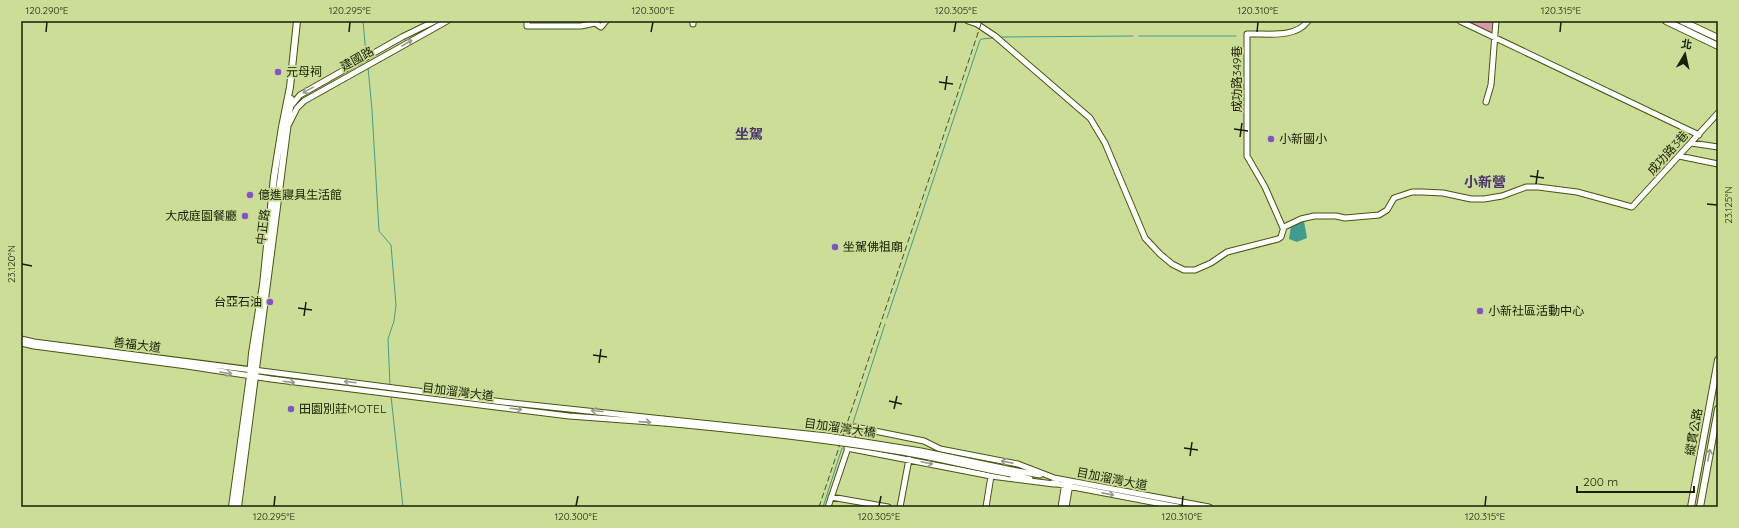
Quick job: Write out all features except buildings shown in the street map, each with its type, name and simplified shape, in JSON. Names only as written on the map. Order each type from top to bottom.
[{"type":"main road","name":"中正路","points":[[253,373],[290,87],[297,21]]},
{"type":"main road","points":[[1666,21],[1718,46]]},
{"type":"main road","points":[[1682,21],[1718,38]]},
{"type":"main road","name":"中正路","points":[[285,127],[291,106],[290,87]]},
{"type":"main road","name":"縱貫公路","points":[[1691,507],[1718,360]]},
{"type":"main road","points":[[232,507],[253,373]]},
{"type":"main road","points":[[238,507],[253,373]]},
{"type":"main road","name":"縱貫公路","points":[[1700,507],[1718,408]]},
{"type":"street","name":"建國路","points":[[291,106],[300,95],[402,37],[437,23],[447,21]]},
{"type":"street","points":[[527,21],[527,26],[581,26],[595,22],[601,27],[606,21]]},
{"type":"street","points":[[577,21],[581,26]]},
{"type":"street","points":[[968,21],[977,24],[995,36],[1090,118],[1105,143],[1145,238],[1160,254],[1175,266],[1184,270],[1195,270],[1211,263],[1227,252],[1278,239],[1281,237],[1283,228]]},
{"type":"street","name":"成功路349巷","points":[[1283,228],[1265,187],[1246,156],[1247,34],[1290,33],[1299,30],[1308,21]]},
{"type":"street","points":[[1460,21],[1699,135]]},
{"type":"street","points":[[1486,102],[1491,85],[1496,21]]},
{"type":"street","name":"建國路","points":[[285,127],[297,108],[304,101],[373,62],[437,23]]},
{"type":"street","name":"成功路3巷","points":[[1283,228],[1307,217],[1326,216],[1345,218],[1379,215],[1387,210],[1394,198],[1416,192],[1443,193],[1474,200],[1502,196],[1526,187],[1544,187],[1592,195],[1632,207],[1718,113]]},
{"type":"street","points":[[1691,143],[1718,147]]},
{"type":"street","points":[[1679,156],[1718,164]]},
{"type":"street","name":"善福大道","points":[[21,339],[253,373]]},
{"type":"street","name":"善福大道","points":[[21,343],[253,373]]},
{"type":"street","name":"目加溜灣大道","points":[[253,373],[663,421]]},
{"type":"street","name":"目加溜灣大道","points":[[253,373],[391,394],[569,416],[663,421]]},
{"type":"street","name":"目加溜灣大橋","points":[[663,421],[862,445],[1012,472]]},
{"type":"street","points":[[828,507],[855,427],[924,441],[940,449],[1018,464],[1057,478]]},
{"type":"street","points":[[847,448],[991,476],[1054,484]]},
{"type":"street","points":[[900,507],[909,459]]},
{"type":"street","name":"目加溜灣大道","points":[[1012,472],[1057,478],[1209,507]]},
{"type":"street","name":"目加溜灣大道","points":[[1012,472],[1067,487],[1163,506],[1178,507]]},
{"type":"street","points":[[986,507],[991,476]]},
{"type":"street","points":[[1066,507],[1068,481]]},
{"type":"street","points":[[1061,507],[1067,487]]},
{"type":"street","points":[[831,497],[888,507]]},
{"type":"shaded area","points":[[1463,21],[1493,21],[1492,34]]},
{"type":"water","points":[[1304,221],[1307,238],[1297,242],[1289,239],[1291,226]]},
{"type":"waterway","points":[[363,21],[366,54]]},
{"type":"waterway","points":[[1002,37],[1133,36]]},
{"type":"waterway","points":[[1139,36],[1236,36]]},
{"type":"waterway","points":[[887,318],[980,40],[993,38]]},
{"type":"waterway","points":[[368,67],[379,231],[391,245],[396,305],[394,321],[388,339],[390,386]]},
{"type":"waterway","points":[[846,436],[851,429],[885,324]]},
{"type":"waterway","points":[[391,396],[403,507]]},
{"type":"waterway","points":[[823,507],[842,448]]},
{"type":"railway","points":[[819,507],[982,21]]},
{"type":"place","name":"元母祠","points":[[278,72]]},
{"type":"place","name":"小新國小","points":[[1271,139]]},
{"type":"place","name":"億進寢具生活館","points":[[250,195]]},
{"type":"place","name":"大成庭園餐廳","points":[[245,216]]},
{"type":"place","name":"坐駕佛祖廟","points":[[835,247]]},
{"type":"place","name":"台亞石油","points":[[270,302]]},
{"type":"place","name":"小新社區活動中心","points":[[1480,311]]},
{"type":"place","name":"田園別莊MOTEL","points":[[291,409]]},
{"type":"district","name":"坐駕","points":[[749,134]]},
{"type":"district","name":"小新營","points":[[1485,182]]}]
